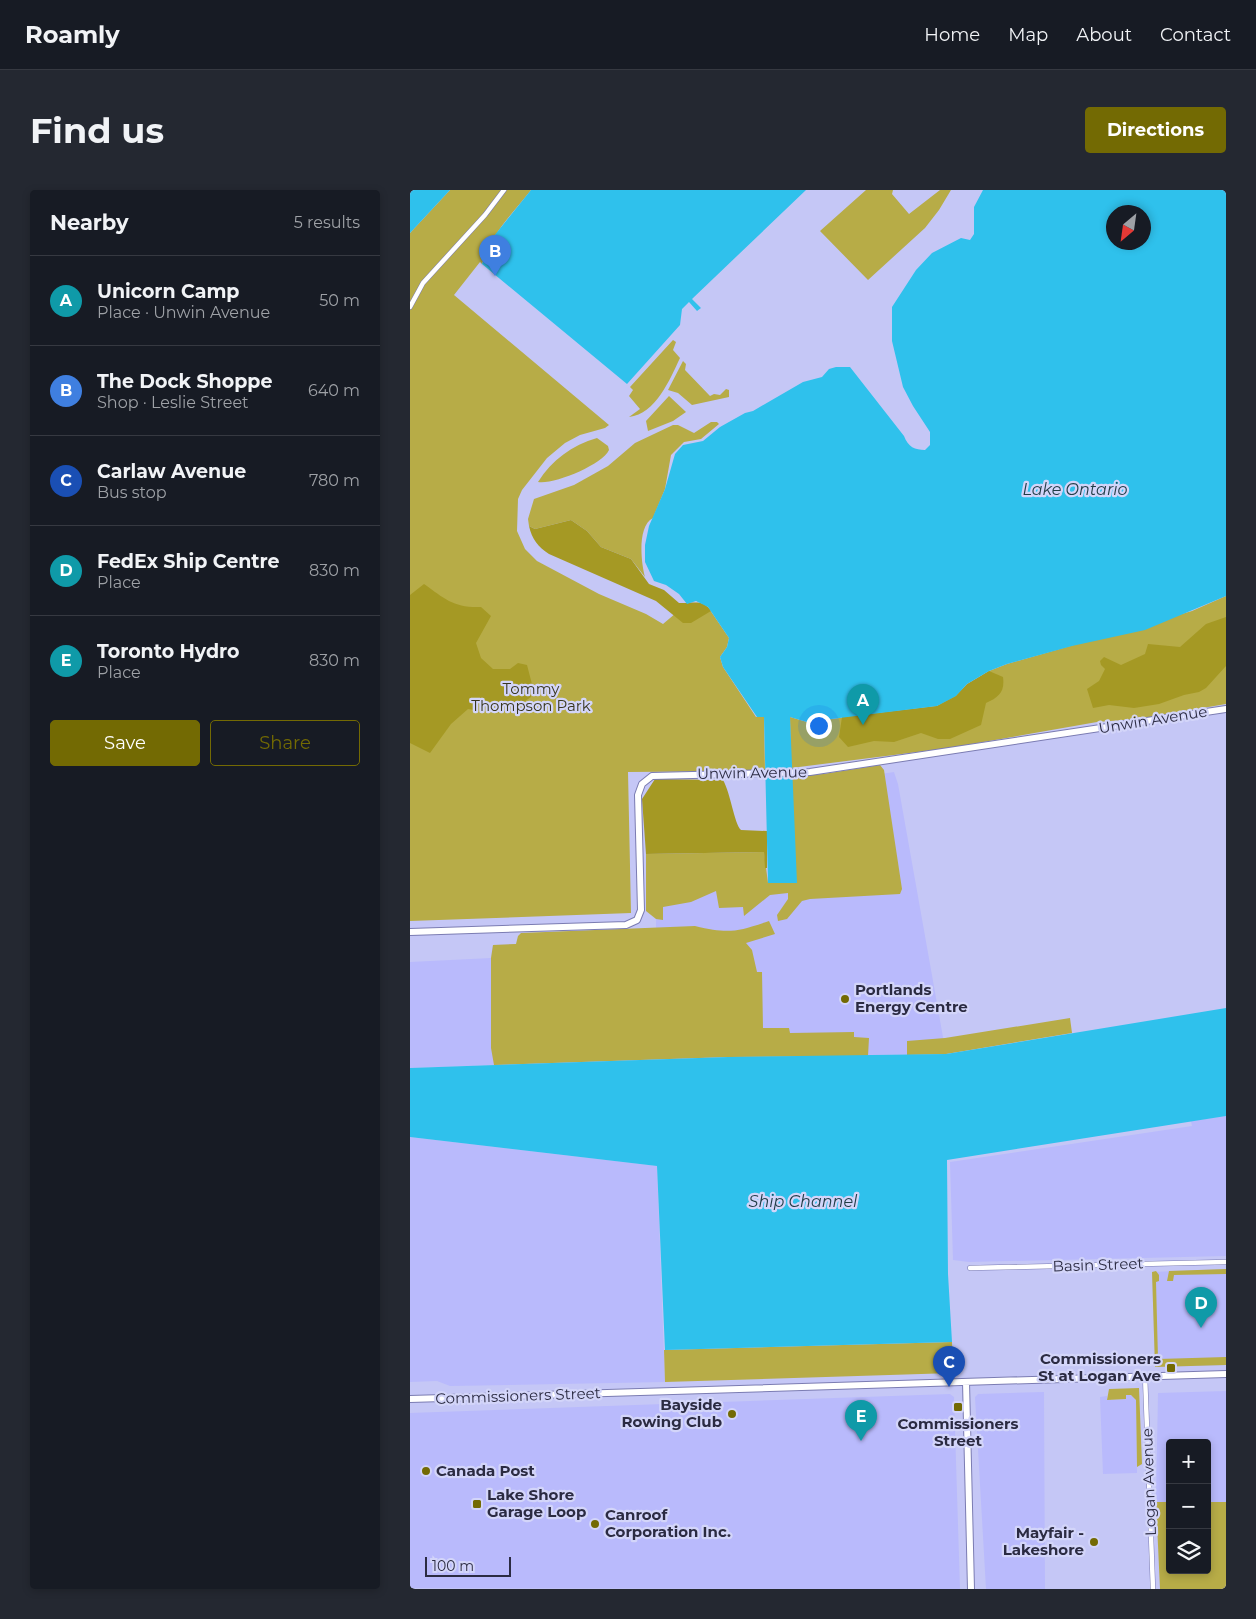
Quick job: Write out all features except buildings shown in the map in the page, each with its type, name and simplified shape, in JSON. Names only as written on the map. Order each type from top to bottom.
[{"type":"street","points":[[410,307],[416,294],[504,190]]},
{"type":"street","points":[[410,296],[416,294]]},
{"type":"street","name":"Unwin Avenue","points":[[410,932],[632,924],[639,917],[641,910],[638,795],[642,784],[657,775],[793,773],[886,761],[1226,709]]},
{"type":"street","name":"Basin Street","points":[[970,1268],[1226,1262]]},
{"type":"street","name":"Commissioners Street","points":[[410,1399],[1226,1374]]},
{"type":"street","name":"Logan Avenue","points":[[1146,1375],[1153,1589]]},
{"type":"street","points":[[966,1382],[971,1589]]},
{"type":"shaded area","points":[[571,520],[587,531],[601,547],[631,559],[649,584],[664,590],[679,603],[701,603],[711,611],[691,623],[683,623],[656,601],[549,554],[536,542],[529,526],[535,529]]},
{"type":"shaded area","points":[[424,584],[450,602],[464,606],[481,607],[491,616],[476,643],[481,658],[493,669],[510,669],[518,663],[527,665],[533,688],[531,697],[514,708],[501,713],[468,709],[451,724],[430,753],[410,743],[410,595]]},
{"type":"shaded area","points":[[1226,617],[1226,666],[1206,688],[1199,692],[1159,704],[1134,708],[1109,705],[1093,708],[1087,689],[1099,681],[1105,669],[1100,661],[1104,657],[1121,665],[1145,654],[1148,644],[1180,647],[1206,624]]},
{"type":"shaded area","points":[[989,671],[1003,677],[1002,690],[998,696],[986,703],[981,725],[950,739],[938,739],[921,733],[894,742],[874,741],[848,747],[839,737],[842,717],[937,706],[956,696],[967,684]]},
{"type":"shaded area","name":"Portlands Energy Centre","points":[[894,772],[898,784],[946,1054],[728,1057],[410,1068],[410,962],[491,958],[493,945],[656,940],[656,854],[764,852],[768,883],[881,774]]},
{"type":"shaded area","points":[[655,779],[723,780],[736,821],[741,830],[767,831],[767,868],[765,868],[764,852],[646,854],[642,799]]},
{"type":"shaded area","points":[[1226,1116],[1226,1256],[969,1262],[953,1260],[950,1162],[1192,1126],[1191,1121]]},
{"type":"shaded area","points":[[410,1137],[657,1166],[665,1382],[450,1386],[437,1381],[410,1382]]},
{"type":"shaded area","points":[[1226,1269],[1226,1365],[1155,1367],[1152,1272]]},
{"type":"shaded area","points":[[1226,1391],[1226,1502],[1211,1502],[1211,1439],[1166,1439],[1166,1502],[1156,1502],[1158,1393]]},
{"type":"shaded area","points":[[1044,1392],[1045,1589],[986,1589],[975,1397],[978,1394]]},
{"type":"shaded area","points":[[950,1394],[954,1397],[960,1589],[410,1588],[410,1413]]},
{"type":"shaded area","points":[[1126,1395],[1131,1395],[1136,1400],[1137,1473],[1103,1474],[1100,1397],[1107,1396],[1107,1400],[1126,1399]]},
{"type":"green space","name":"Tommy Thompson Park","points":[[450,190],[531,190],[490,243],[482,264],[480,262],[454,295],[609,425],[605,428],[580,435],[565,443],[547,458],[522,490],[518,499],[517,531],[525,549],[537,561],[599,594],[646,614],[663,624],[676,613],[708,607],[729,638],[727,647],[720,657],[723,667],[756,717],[764,716],[765,771],[628,772],[631,913],[410,921],[410,233]]},
{"type":"green space","points":[[866,190],[893,190],[892,194],[909,214],[940,190],[951,190],[925,228],[868,280],[820,231]]},
{"type":"green space","points":[[673,340],[676,342],[673,350],[680,358],[667,385],[654,403],[647,409],[629,417],[640,409],[629,396],[633,390],[630,387]]},
{"type":"green space","points":[[683,361],[686,364],[685,370],[710,396],[714,394],[720,395],[726,389],[729,390],[729,397],[692,405],[678,393],[668,390]]},
{"type":"green space","points":[[669,396],[686,412],[673,421],[648,431],[646,421]]},
{"type":"green space","points":[[711,422],[719,424],[701,439],[684,442],[671,455],[665,489],[653,518],[648,522],[642,536],[642,563],[645,577],[631,559],[601,547],[587,531],[571,520],[535,529],[529,526],[528,519],[534,499],[574,485],[608,466],[635,443],[673,425],[678,425],[694,433]]},
{"type":"green space","points":[[597,438],[608,446],[609,450],[597,462],[577,473],[554,480],[538,482],[563,454]]},
{"type":"green space","points":[[1226,596],[1226,704],[1138,719],[1097,722],[949,748],[791,768],[790,717],[807,722],[937,706],[989,671],[1007,664],[1192,611]]},
{"type":"green space","points":[[880,765],[884,770],[902,889],[900,894],[810,899],[802,901],[787,919],[778,921],[777,915],[788,899],[788,893],[770,895],[744,916],[743,907],[719,908],[716,891],[691,902],[663,907],[663,920],[656,919],[646,911],[646,854],[764,852],[768,883],[796,883],[791,776],[823,774]]},
{"type":"green space","points":[[769,921],[775,934],[746,943],[752,950],[757,972],[762,972],[763,1028],[789,1028],[790,1033],[854,1032],[854,1037],[869,1038],[868,1056],[728,1057],[494,1065],[491,1048],[491,958],[493,945],[516,944],[521,933],[695,926],[732,931]]},
{"type":"green space","points":[[1070,1018],[1072,1033],[946,1054],[907,1055],[907,1041],[945,1038]]},
{"type":"green space","points":[[1226,1269],[1226,1274],[1174,1275],[1173,1281],[1167,1281],[1169,1271]]},
{"type":"green space","points":[[1156,1271],[1159,1275],[1159,1281],[1156,1282],[1158,1359],[1226,1357],[1226,1365],[1155,1367],[1152,1272]]},
{"type":"green space","points":[[952,1342],[953,1373],[665,1382],[664,1350]]},
{"type":"green space","points":[[1139,1388],[1142,1464],[1137,1467],[1136,1400],[1131,1395],[1126,1395],[1126,1399],[1107,1400],[1109,1389]]},
{"type":"green space","points":[[1156,1502],[1166,1502],[1166,1574],[1211,1574],[1211,1502],[1226,1502],[1226,1589],[1160,1589]]},
{"type":"water","points":[[410,190],[450,190],[410,233]]},
{"type":"water","points":[[531,190],[806,190],[692,299],[701,308],[697,311],[689,302],[682,309],[680,325],[627,384],[482,264],[490,241]]},
{"type":"water","name":"Lake Ontario","points":[[983,190],[1226,190],[1226,596],[1145,630],[1072,646],[1007,664],[989,671],[967,684],[956,696],[937,706],[807,722],[790,717],[797,883],[768,883],[764,717],[757,717],[723,667],[720,657],[727,647],[729,638],[708,607],[696,601],[687,604],[679,594],[666,585],[654,581],[645,562],[645,545],[649,526],[665,489],[675,454],[683,445],[703,441],[720,427],[745,413],[753,411],[803,382],[822,377],[829,369],[836,367],[850,367],[908,443],[915,448],[925,450],[930,445],[930,432],[903,387],[892,341],[892,307],[916,270],[932,253],[961,238],[970,240],[974,234],[974,207]]},
{"type":"water","name":"Ship Channel","points":[[1226,1008],[1226,1116],[947,1160],[948,1274],[952,1342],[665,1350],[657,1166],[410,1137],[410,1068],[728,1057],[946,1054]]},
{"type":"place","name":"The Dock Shoppe","points":[[495,276]]},
{"type":"place","name":"Unicorn Camp","points":[[863,725]]},
{"type":"place","name":"Portlands Energy Centre","points":[[845,999]]},
{"type":"place","name":"FedEx Ship Centre","points":[[1201,1328]]},
{"type":"place","name":"Commissioners St at Logan Ave","points":[[1171,1368]]},
{"type":"place","name":"Carlaw Avenue","points":[[949,1387]]},
{"type":"place","name":"Commissioners Street","points":[[958,1407]]},
{"type":"place","name":"Bayside Rowing Club","points":[[732,1414]]},
{"type":"place","name":"Toronto Hydro","points":[[861,1441]]},
{"type":"place","name":"Canada Post","points":[[426,1471]]},
{"type":"place","name":"Lake Shore Garage Loop","points":[[477,1504]]},
{"type":"place","name":"Canroof Corporation Inc.","points":[[595,1524]]},
{"type":"place","name":"Mayfair - Lakeshore","points":[[1094,1542]]}]
